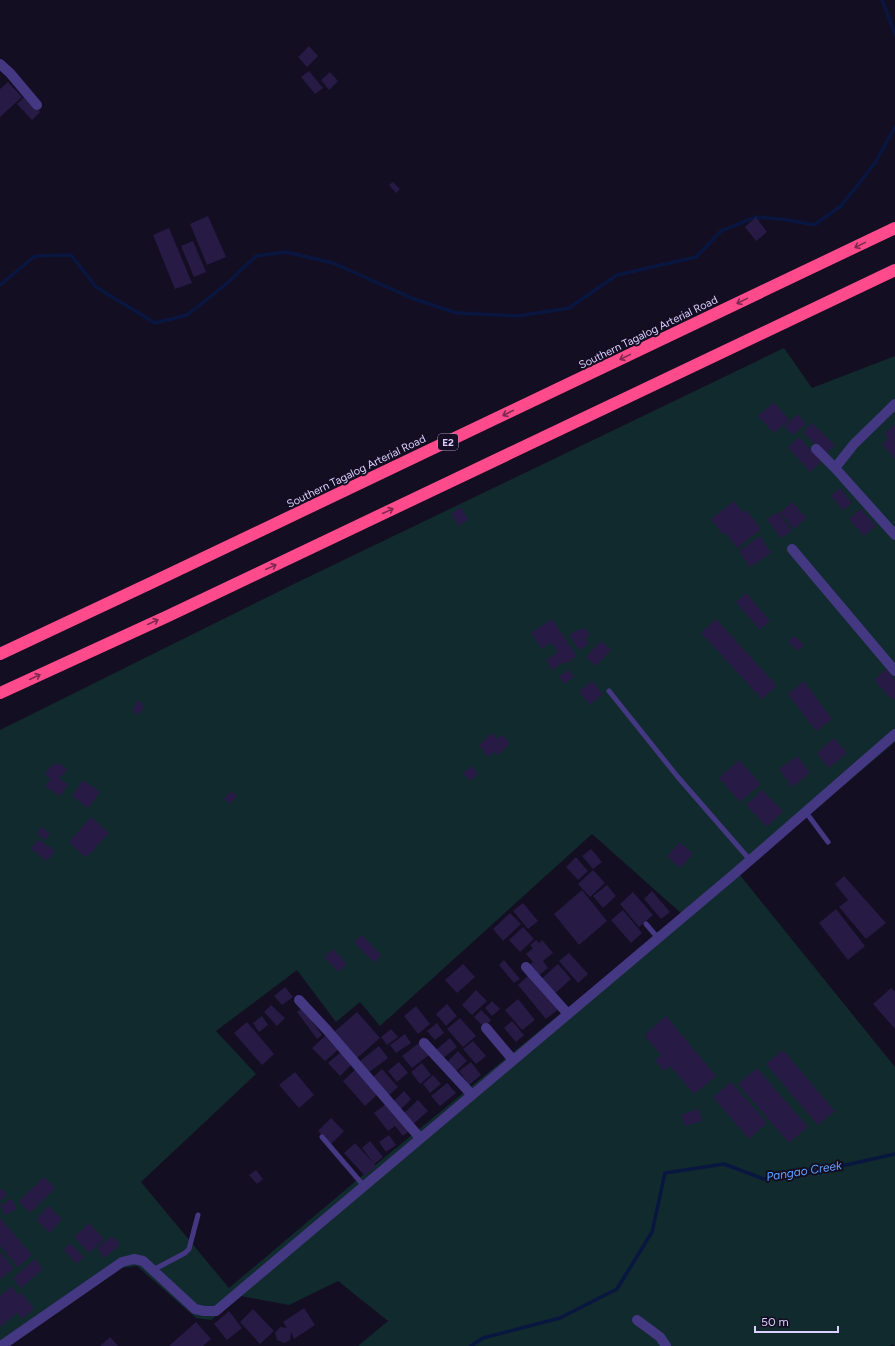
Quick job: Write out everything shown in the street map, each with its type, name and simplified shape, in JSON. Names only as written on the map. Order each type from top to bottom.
[{"type":"highway","name":"Southern Tagalog Arterial Road","points":[[0,654],[168,576],[895,228]]},
{"type":"highway","points":[[0,694],[895,270]]},
{"type":"street","points":[[0,64],[10,73],[37,104]]},
{"type":"street","points":[[835,468],[854,444],[895,404]]},
{"type":"street","points":[[816,449],[895,535]]},
{"type":"street","points":[[792,549],[895,670]]},
{"type":"street","points":[[1,1346],[122,1262],[134,1259],[143,1261],[195,1308],[204,1312],[216,1311],[750,860],[895,734]]},
{"type":"street","points":[[526,967],[568,1014]]},
{"type":"street","points":[[299,1000],[327,1030],[420,1138]]},
{"type":"street","points":[[486,1028],[513,1060]]},
{"type":"street","points":[[424,1043],[472,1094]]},
{"type":"street","points":[[637,1320],[660,1337],[666,1346]]},
{"type":"lane","points":[[610,692],[677,776],[750,860]]},
{"type":"lane","points":[[805,811],[828,842]]},
{"type":"lane","points":[[646,924],[658,938]]},
{"type":"lane","points":[[322,1136],[364,1186]]},
{"type":"lane","points":[[153,1270],[185,1253],[189,1249],[198,1215]]},
{"type":"green space","points":[[784,348],[812,388],[895,356],[895,742],[739,874],[895,1067],[895,1346],[892,1344],[890,1346],[358,1346],[388,1321],[338,1281],[289,1305],[241,1296],[211,1320],[196,1318],[137,1266],[121,1268],[0,1346],[0,730],[298,582]],"holes":[[[592,834],[682,914],[357,1180],[229,1288],[141,1182],[256,1074],[216,1031],[297,970],[336,1022],[360,1002],[380,1026]]]},
{"type":"building","points":[[309,46],[318,56],[307,67],[298,57]]},
{"type":"building","points":[[309,71],[323,88],[315,94],[301,77]]},
{"type":"building","points":[[330,72],[338,81],[329,90],[321,80]]},
{"type":"building","points":[[8,82],[22,97],[0,117],[0,89]]},
{"type":"building","points":[[25,96],[40,112],[32,120],[17,104]]},
{"type":"building","points":[[393,182],[400,189],[396,193],[389,185]]},
{"type":"building","points":[[208,216],[226,257],[207,265],[190,224]]},
{"type":"building","points":[[756,217],[767,232],[756,241],[745,227]]},
{"type":"building","points":[[169,228],[192,283],[175,289],[153,235]]},
{"type":"building","points":[[193,241],[206,272],[194,277],[181,246]]},
{"type":"building","points":[[774,402],[789,420],[774,433],[758,416]]},
{"type":"building","points":[[798,414],[806,424],[793,435],[784,426]]},
{"type":"building","points":[[812,423],[835,445],[825,455],[803,432]]},
{"type":"building","points":[[895,424],[895,459],[882,444],[888,439],[884,434]]},
{"type":"building","points":[[799,437],[822,461],[810,472],[788,447]]},
{"type":"building","points":[[840,488],[852,503],[843,510],[831,496]]},
{"type":"building","points":[[734,501],[743,513],[746,510],[761,529],[737,548],[726,533],[723,535],[711,519]]},
{"type":"building","points":[[792,502],[806,518],[794,529],[780,513]]},
{"type":"building","points":[[461,507],[468,519],[459,526],[451,514]]},
{"type":"building","points":[[861,509],[876,526],[864,536],[849,519]]},
{"type":"building","points":[[778,512],[792,531],[781,538],[767,519]]},
{"type":"building","points":[[760,536],[771,553],[750,567],[739,551]]},
{"type":"building","points":[[746,593],[770,621],[760,630],[736,602]]},
{"type":"building","points":[[552,619],[577,656],[552,670],[546,660],[558,652],[551,642],[542,649],[531,633]]},
{"type":"building","points":[[716,619],[777,686],[762,699],[701,633]]},
{"type":"building","points":[[585,628],[590,635],[585,639],[589,644],[579,650],[569,635],[579,629],[580,631]]},
{"type":"building","points":[[794,636],[804,645],[798,651],[788,642]]},
{"type":"building","points":[[601,641],[611,650],[596,666],[586,657]]},
{"type":"building","points":[[886,669],[895,680],[895,697],[892,700],[874,680]]},
{"type":"building","points":[[569,670],[574,677],[564,684],[559,676]]},
{"type":"building","points":[[592,681],[603,694],[590,705],[579,691]]},
{"type":"building","points":[[804,681],[832,719],[816,731],[788,694]]},
{"type":"building","points":[[140,701],[145,708],[137,715],[132,709],[136,706],[135,703]]},
{"type":"building","points":[[492,733],[497,739],[502,734],[510,744],[498,755],[495,751],[488,757],[479,745]]},
{"type":"building","points":[[834,738],[847,753],[829,768],[817,753]]},
{"type":"building","points":[[797,756],[810,773],[792,787],[779,769]]},
{"type":"building","points":[[739,760],[761,784],[740,802],[719,778]]},
{"type":"building","points":[[53,763],[56,766],[58,763],[67,769],[62,777],[61,775],[59,778],[68,785],[60,796],[45,786],[51,779],[45,774]]},
{"type":"building","points":[[472,766],[478,774],[470,781],[463,773]]},
{"type":"building","points":[[83,780],[100,792],[88,808],[72,796]]},
{"type":"building","points":[[762,790],[783,811],[767,827],[746,805]]},
{"type":"building","points":[[231,791],[237,796],[230,804],[224,799]]},
{"type":"building","points":[[91,817],[109,833],[86,858],[69,842]]},
{"type":"building","points":[[41,827],[50,833],[46,840],[37,834]]},
{"type":"building","points":[[38,839],[55,851],[47,861],[31,849]]},
{"type":"building","points":[[680,842],[693,854],[680,868],[667,856]]},
{"type":"building","points":[[591,849],[602,862],[593,869],[582,856]]},
{"type":"building","points":[[576,857],[588,871],[578,880],[566,867]]},
{"type":"building","points":[[593,870],[605,883],[590,897],[578,884]]},
{"type":"building","points":[[844,876],[886,923],[866,939],[839,907],[848,900],[835,884]]},
{"type":"building","points":[[607,885],[616,896],[603,908],[593,896]]},
{"type":"building","points":[[582,890],[607,921],[579,945],[554,914]]},
{"type":"building","points":[[652,891],[670,912],[661,919],[644,899]]},
{"type":"building","points":[[633,892],[653,915],[639,927],[620,904]]},
{"type":"building","points":[[523,903],[538,921],[528,929],[513,911]]},
{"type":"building","points":[[836,909],[865,946],[848,960],[819,923]]},
{"type":"building","points":[[623,910],[642,933],[631,943],[611,920]]},
{"type":"building","points":[[510,913],[521,924],[503,941],[493,929]]},
{"type":"building","points":[[523,927],[534,939],[520,952],[509,940]]},
{"type":"building","points":[[362,935],[381,955],[374,963],[354,942]]},
{"type":"building","points":[[536,940],[539,943],[542,940],[553,953],[543,961],[548,968],[537,977],[528,966],[533,962],[526,954],[533,948],[530,945]]},
{"type":"building","points":[[333,949],[347,964],[339,972],[324,957]]},
{"type":"building","points":[[569,953],[588,974],[578,983],[559,961]]},
{"type":"building","points":[[504,960],[520,979],[514,983],[499,965]]},
{"type":"building","points":[[463,964],[475,977],[457,993],[445,980]]},
{"type":"building","points":[[558,964],[571,979],[553,995],[540,980]]},
{"type":"building","points":[[531,973],[560,1008],[546,1019],[518,985]]},
{"type":"building","points":[[285,987],[293,997],[282,1005],[274,996]]},
{"type":"building","points":[[891,988],[895,992],[895,1029],[873,1004]]},
{"type":"building","points":[[476,990],[487,1001],[472,1015],[462,1005]]},
{"type":"building","points":[[518,999],[535,1020],[522,1030],[505,1010]]},
{"type":"building","points":[[492,1001],[500,1009],[492,1016],[485,1008]]},
{"type":"building","points":[[447,1004],[457,1016],[446,1026],[436,1014]]},
{"type":"building","points":[[271,1005],[285,1018],[277,1026],[264,1012]]},
{"type":"building","points":[[416,1006],[430,1024],[418,1034],[404,1016]]},
{"type":"building","points":[[302,1008],[322,1035],[317,1039],[297,1012]]},
{"type":"building","points":[[481,1010],[491,1020],[484,1027],[474,1017]]},
{"type":"building","points":[[357,1012],[380,1038],[356,1059],[333,1033]]},
{"type":"building","points":[[262,1016],[268,1025],[259,1032],[253,1023]]},
{"type":"building","points":[[666,1016],[716,1076],[694,1094],[670,1066],[664,1071],[655,1060],[661,1055],[644,1035]]},
{"type":"building","points":[[460,1018],[476,1036],[463,1047],[447,1029]]},
{"type":"building","points":[[512,1021],[524,1035],[516,1042],[504,1028]]},
{"type":"building","points":[[247,1022],[274,1054],[262,1065],[234,1033]]},
{"type":"building","points":[[437,1023],[444,1033],[435,1040],[427,1031]]},
{"type":"building","points":[[391,1029],[398,1037],[387,1045],[381,1037]]},
{"type":"building","points":[[405,1034],[411,1043],[396,1053],[390,1045]]},
{"type":"building","points":[[325,1036],[338,1050],[325,1061],[312,1048]]},
{"type":"building","points":[[450,1038],[457,1047],[442,1059],[435,1051]]},
{"type":"building","points":[[473,1041],[486,1056],[476,1064],[463,1049]]},
{"type":"building","points":[[419,1043],[429,1055],[412,1068],[402,1056]]},
{"type":"building","points":[[379,1046],[388,1058],[368,1073],[360,1061]]},
{"type":"building","points":[[783,1050],[835,1111],[818,1125],[766,1064]]},
{"type":"building","points":[[342,1051],[353,1063],[340,1076],[328,1063]]},
{"type":"building","points":[[458,1051],[467,1061],[455,1072],[446,1063]]},
{"type":"building","points":[[399,1062],[408,1073],[397,1082],[388,1071]]},
{"type":"building","points":[[471,1062],[481,1075],[469,1085],[459,1071]]},
{"type":"building","points":[[422,1063],[431,1075],[420,1084],[411,1072]]},
{"type":"building","points":[[357,1068],[379,1093],[365,1106],[343,1081]]},
{"type":"building","points":[[757,1068],[808,1127],[789,1143],[738,1084]]},
{"type":"building","points":[[382,1069],[398,1087],[387,1097],[371,1079]]},
{"type":"building","points":[[295,1072],[314,1095],[299,1108],[279,1085]]},
{"type":"building","points":[[433,1075],[441,1084],[430,1093],[423,1084]]},
{"type":"building","points":[[731,1082],[767,1123],[749,1139],[713,1097]]},
{"type":"building","points":[[447,1083],[456,1093],[440,1106],[431,1096]]},
{"type":"building","points":[[404,1091],[411,1099],[400,1110],[393,1102]]},
{"type":"building","points":[[418,1100],[428,1111],[412,1125],[403,1114]]},
{"type":"building","points":[[386,1104],[410,1130],[403,1136],[395,1126],[388,1131],[374,1113]]},
{"type":"building","points":[[699,1109],[702,1121],[685,1126],[681,1115]]},
{"type":"building","points":[[331,1118],[344,1131],[331,1144],[318,1131]]},
{"type":"building","points":[[389,1135],[396,1145],[386,1152],[379,1142]]},
{"type":"building","points":[[370,1141],[383,1157],[374,1164],[362,1148]]},
{"type":"building","points":[[355,1143],[376,1166],[365,1176],[344,1153]]},
{"type":"building","points":[[256,1170],[263,1179],[257,1184],[249,1175]]},
{"type":"building","points":[[44,1177],[55,1188],[30,1213],[19,1201]]},
{"type":"building","points":[[0,1188],[7,1194],[0,1201]]},
{"type":"building","points":[[12,1199],[17,1209],[5,1215],[0,1205]]},
{"type":"building","points":[[48,1206],[62,1219],[50,1233],[36,1220]]},
{"type":"building","points":[[0,1218],[32,1255],[18,1267],[0,1246]]},
{"type":"building","points":[[89,1223],[104,1239],[89,1253],[74,1237]]},
{"type":"building","points":[[112,1236],[120,1245],[104,1258],[97,1248]]},
{"type":"building","points":[[70,1243],[84,1257],[77,1264],[64,1250]]},
{"type":"building","points":[[0,1252],[14,1268],[0,1279]]},
{"type":"building","points":[[35,1259],[43,1269],[21,1288],[13,1278]]},
{"type":"building","points":[[12,1286],[18,1295],[21,1292],[34,1309],[22,1319],[17,1313],[0,1327],[0,1296]]},
{"type":"building","points":[[304,1308],[315,1325],[294,1339],[291,1332],[290,1340],[284,1343],[277,1340],[275,1333],[280,1327],[287,1328],[283,1322]]},
{"type":"building","points":[[253,1309],[274,1331],[260,1344],[240,1322]]},
{"type":"building","points":[[229,1311],[242,1328],[227,1340],[214,1324]]},
{"type":"building","points":[[196,1322],[211,1339],[203,1346],[169,1346]]},
{"type":"building","points":[[110,1337],[118,1346],[100,1346]]},
{"type":"waterway","points":[[882,0],[895,34]]},
{"type":"waterway","points":[[0,285],[35,256],[71,255],[96,287],[155,323],[187,315],[225,285],[256,256],[286,252],[333,263],[414,299],[457,313],[518,316],[569,308],[617,275],[696,257],[721,231],[756,217],[789,220],[814,225],[841,206],[875,163],[895,127]]},
{"type":"waterway","name":"Pangao Creek","points":[[471,1346],[483,1338],[560,1318],[617,1289],[652,1232],[665,1173],[724,1164],[764,1179],[815,1172],[895,1154]]}]
